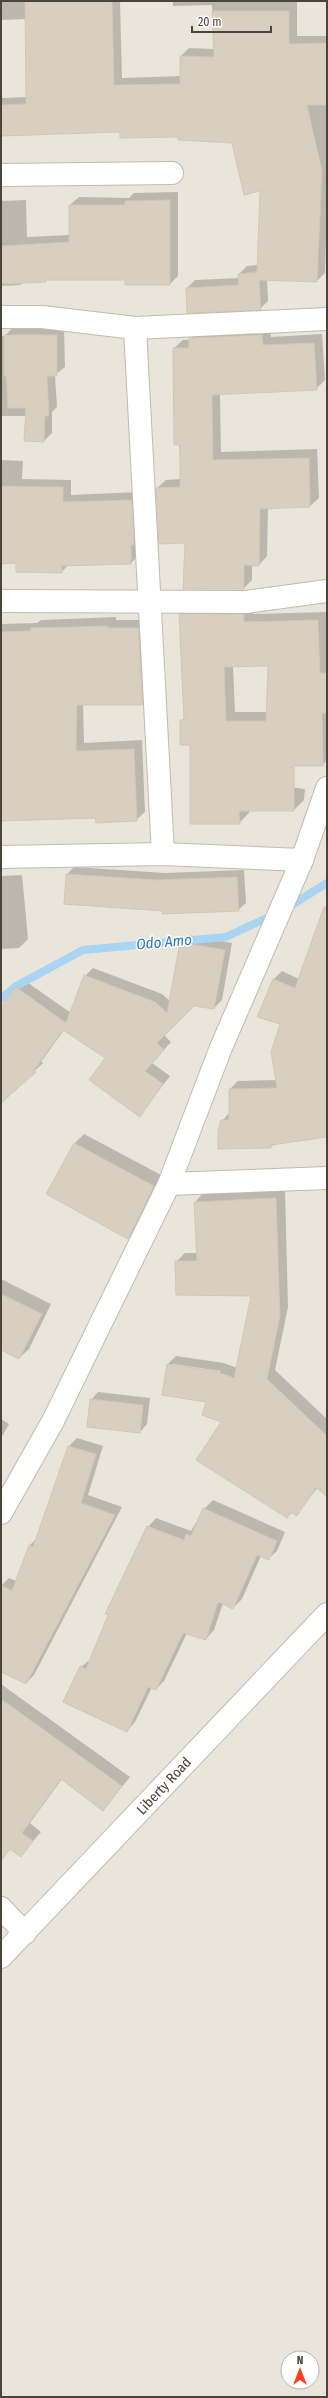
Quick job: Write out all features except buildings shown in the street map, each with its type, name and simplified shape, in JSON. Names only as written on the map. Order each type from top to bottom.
[{"type":"street","points":[[1,175],[172,173]]},
{"type":"street","points":[[1,317],[42,317],[135,328],[327,319]]},
{"type":"street","points":[[135,328],[151,603],[163,854]]},
{"type":"street","points":[[1,601],[151,603],[246,602],[327,591]]},
{"type":"street","points":[[1,1513],[53,1421],[169,1184],[220,1050],[302,860],[327,788]]},
{"type":"street","points":[[1,857],[163,854],[302,860]]},
{"type":"street","points":[[169,1184],[327,1178]]},
{"type":"street","name":"Liberty Road","points":[[1,1957],[327,1614]]},
{"type":"street","points":[[1,1908],[25,1933]]},
{"type":"shaded area","points":[[1,1],[327,1],[327,2397],[1,2397]]},
{"type":"waterway","name":"Odo Amo","points":[[287,908],[327,883]]},
{"type":"waterway","name":"Odo Amo","points":[[1,999],[16,986],[83,950],[226,937],[273,915]]}]
